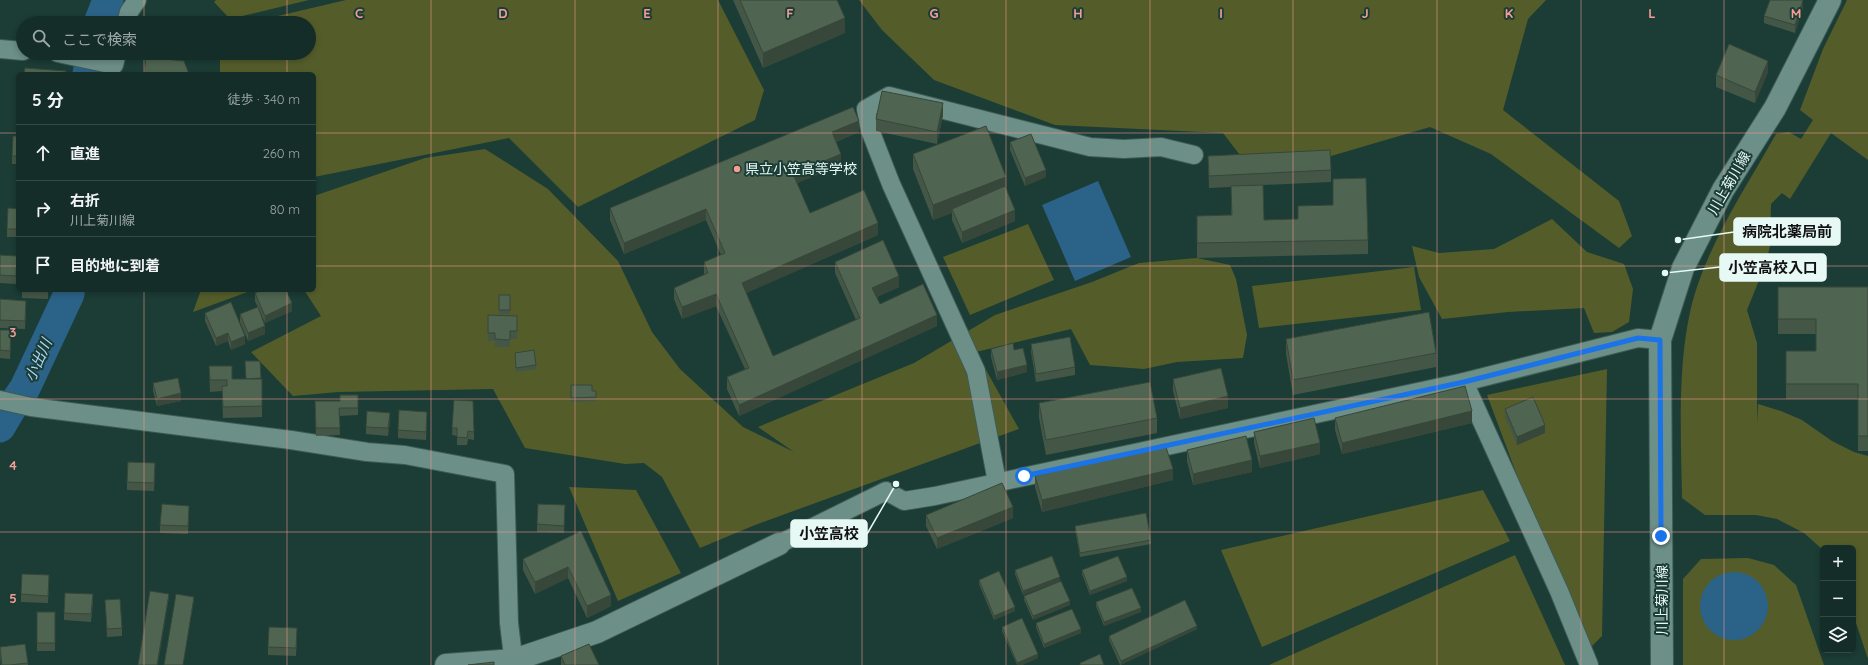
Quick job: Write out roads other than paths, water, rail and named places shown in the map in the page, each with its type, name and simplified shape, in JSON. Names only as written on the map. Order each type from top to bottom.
[{"type":"main road","name":"川上菊川線","points":[[1662,665],[1660,340],[1683,268],[1722,190],[1775,108],[1830,0]]},
{"type":"main road","points":[[446,665],[514,662],[597,632],[779,544]]},
{"type":"street","points":[[129,16],[137,0]]},
{"type":"street","points":[[0,49],[16,50]]},
{"type":"street","points":[[997,482],[976,371],[891,184],[870,130],[866,109],[889,96],[1090,147],[1124,149],[1161,147],[1194,155]]},
{"type":"street","points":[[779,544],[886,490],[904,501],[1464,382],[1638,338],[1660,340]]},
{"type":"street","points":[[1464,382],[1559,591],[1589,665]]},
{"type":"street","points":[[0,400],[31,407],[291,440],[367,452],[406,455],[505,474],[509,623],[514,662]]},
{"type":"water","points":[[1098,181],[1131,257],[1075,281],[1042,205]]},
{"type":"water","points":[[1727,572],[1741,572],[1753,577],[1763,587],[1768,599],[1768,613],[1763,625],[1753,635],[1741,640],[1727,640],[1715,635],[1705,625],[1700,613],[1700,599],[1705,587],[1715,577]]},
{"type":"waterway","name":"小出川","points":[[102,16],[108,0]]},
{"type":"waterway","name":"小出川","points":[[88,72],[91,60]]},
{"type":"waterway","name":"小出川","points":[[0,427],[25,388],[69,292]]},
{"type":"place","name":"県立小笠高等学校","points":[[737,169]]},
{"type":"place","name":"病院北薬局前","points":[[1678,240]]},
{"type":"place","name":"小笠高校入口","points":[[1665,273]]},
{"type":"place","name":"小笠高校","points":[[896,484]]}]
